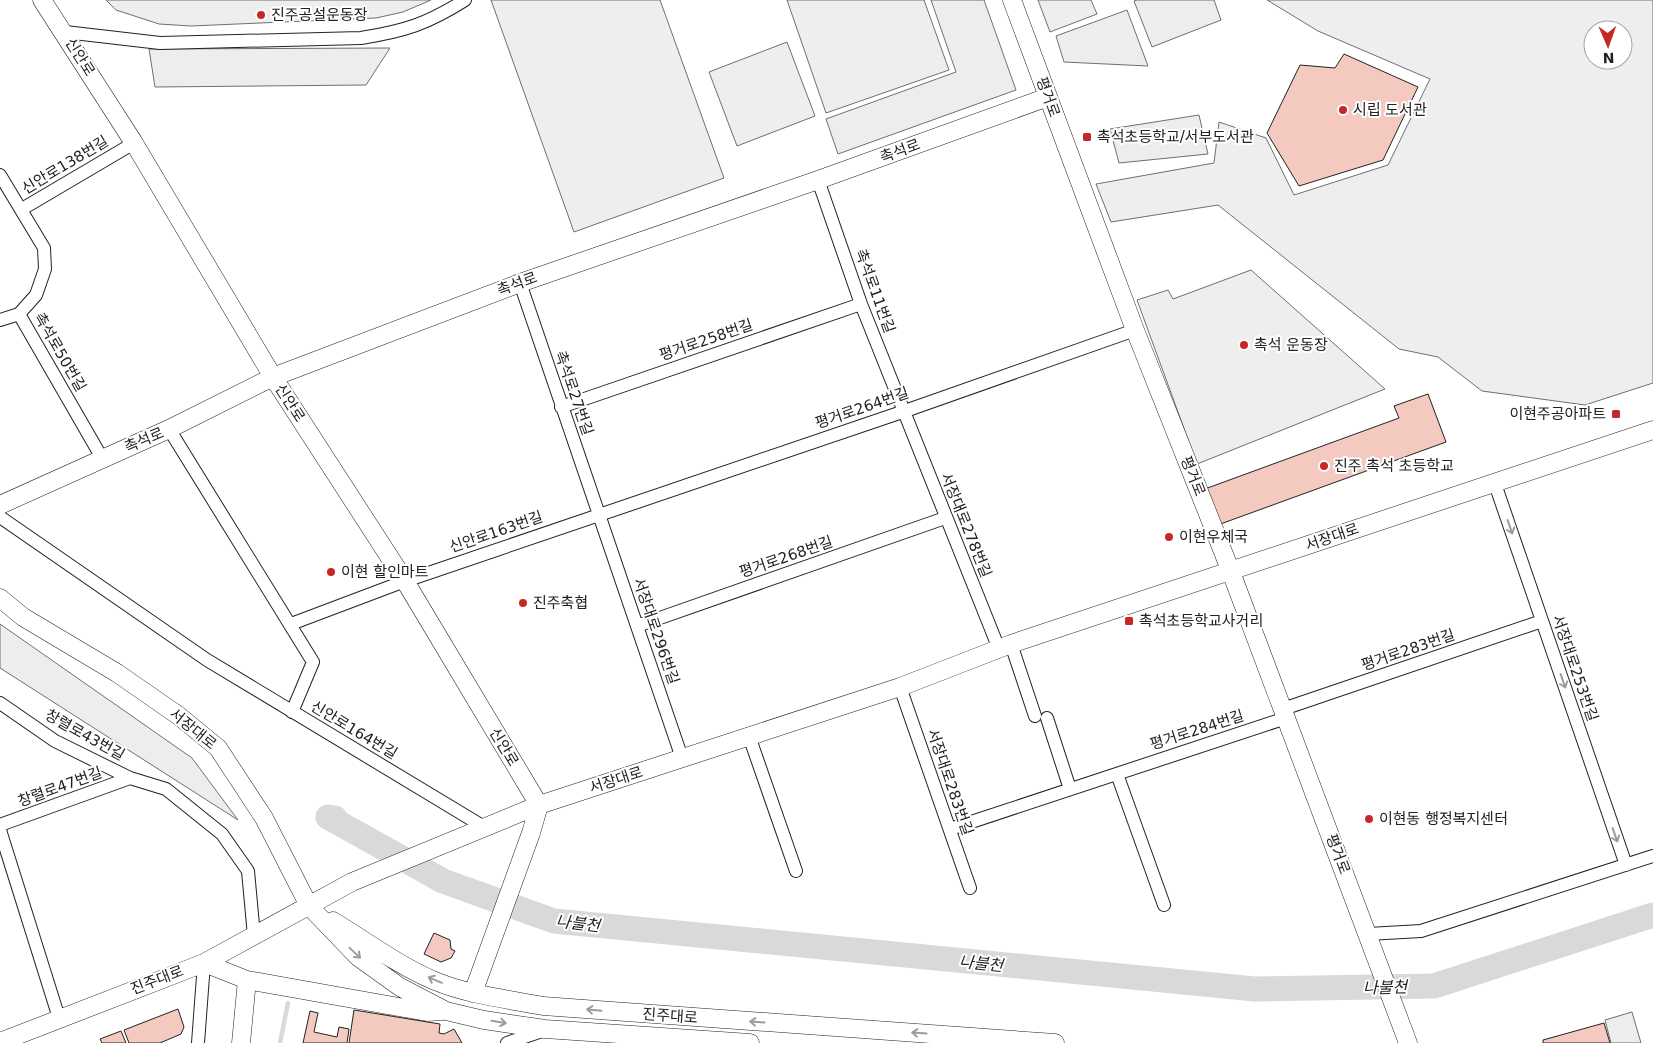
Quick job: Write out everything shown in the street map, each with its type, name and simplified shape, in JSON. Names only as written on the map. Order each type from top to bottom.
[{"type":"street","name":"신안로","points":[[42,0],[65,32],[134,143],[273,377],[405,581],[539,805]]},
{"type":"street","points":[[65,32],[160,43],[361,38],[423,24],[465,0]]},
{"type":"street","name":"평거로","points":[[1012,0],[1135,330],[1285,713],[1408,1043]]},
{"type":"street","name":"촉석로","points":[[0,505],[102,458],[169,430],[273,377],[520,283],[818,180],[1048,97]]},
{"type":"street","name":"신안로138번길","points":[[0,175],[22,209],[134,143]]},
{"type":"street","name":"촉석로11번길","points":[[818,180],[861,304],[905,411]]},
{"type":"street","name":"촉석로50번길","points":[[22,209],[44,248],[45,269],[36,295],[19,314],[102,458]]},
{"type":"street","name":"촉석로27번길","points":[[520,283],[598,514]]},
{"type":"street","name":"평거로258번길","points":[[561,407],[861,304]]},
{"type":"street","points":[[0,320],[19,314]]},
{"type":"street","name":"평거로264번길","points":[[598,514],[905,411],[1135,330]]},
{"type":"street","name":"서장대로278번길","points":[[905,411],[945,518],[1005,647]]},
{"type":"street","name":"신안로164번길","points":[[169,430],[313,662],[292,712],[484,827]]},
{"type":"street","name":"서장대로","points":[[0,598],[23,617],[118,674],[179,716],[218,748],[264,818],[309,906],[352,882],[539,805],[900,687],[1005,647],[1231,572],[1494,481],[1653,430]]},
{"type":"street","name":"서장대로253번길","points":[[1494,481],[1626,865]]},
{"type":"street","name":"신안로163번길","points":[[405,581],[598,514]]},
{"type":"street","name":"서장대로296번길","points":[[598,514],[682,758]]},
{"type":"street","points":[[0,517],[207,660],[292,712]]},
{"type":"street","name":"평거로268번길","points":[[637,626],[945,518]]},
{"type":"street","points":[[291,624],[405,581]]},
{"type":"street","name":"평거로283번길","points":[[1285,713],[1542,621]]},
{"type":"street","points":[[1005,647],[1041,717],[1070,789]]},
{"type":"street","name":"서장대로283번길","points":[[900,687],[970,888]]},
{"type":"street","name":"창렬로43번길","points":[[0,703],[55,741],[130,778],[166,789],[222,834],[248,871],[254,936]]},
{"type":"street","name":"평거로284번길","points":[[950,829],[1117,774],[1285,713]]},
{"type":"street","points":[[749,736],[796,871]]},
{"type":"street","points":[[1117,774],[1164,906]]},
{"type":"street","name":"창렬로47번길","points":[[0,825],[130,778]]},
{"type":"street","points":[[473,993],[531,833],[539,805]]},
{"type":"street","points":[[0,830],[59,1018]]},
{"type":"street","points":[[1368,934],[1421,931],[1653,856]]},
{"type":"street","name":"진주대로","points":[[0,1042],[204,963],[309,906]]},
{"type":"street","name":"진주대로","points":[[309,906],[427,977],[473,993],[544,1006],[600,1011],[1055,1043]]},
{"type":"street","name":"진주대로","points":[[309,906],[358,957],[400,987],[446,1011],[545,1030],[750,1043]]},
{"type":"street","points":[[198,1043],[204,963],[247,980],[427,1012],[446,1011]]},
{"type":"street","points":[[241,1043],[247,980]]},
{"type":"street","points":[[507,1043],[545,1030]]},
{"type":"shaded area","name":"진주공설운동장","points":[[106,0],[431,0],[403,12],[376,18],[191,26],[159,24],[116,10]]},
{"type":"shaded area","points":[[491,0],[660,0],[724,178],[574,232]]},
{"type":"shaded area","points":[[787,0],[924,0],[949,70],[826,113]]},
{"type":"shaded area","points":[[931,0],[984,0],[1016,90],[838,154],[826,119],[956,72]]},
{"type":"shaded area","points":[[1038,0],[1091,0],[1097,14],[1050,32]]},
{"type":"shaded area","points":[[1214,0],[1221,20],[1152,47],[1134,1]]},
{"type":"shaded area","points":[[1267,0],[1653,0],[1653,383],[1585,405],[1482,391],[1438,357],[1399,349],[1218,205],[1111,222],[1096,184],[1214,163],[1219,122],[1266,138],[1294,195],[1388,165],[1430,79],[1318,31]]},
{"type":"shaded area","points":[[1127,10],[1148,66],[1064,62],[1056,36]]},
{"type":"shaded area","points":[[787,42],[815,116],[737,146],[709,72]]},
{"type":"shaded area","points":[[390,48],[366,85],[155,87],[149,49]]},
{"type":"shaded area","points":[[1199,115],[1208,154],[1119,163],[1110,129]]},
{"type":"shaded area","name":"촉석 운동장","points":[[1251,270],[1385,389],[1197,464],[1137,300],[1168,290],[1173,299]]},
{"type":"shaded area","points":[[0,624],[192,758],[238,820],[0,668]]},
{"type":"shaded area","points":[[1632,1012],[1641,1043],[1611,1043],[1605,1020]]},
{"type":"building","name":"시립 도서관","points":[[1344,54],[1418,87],[1383,160],[1299,186],[1267,133],[1300,65],[1335,68]]},
{"type":"building","name":"진주 촉석 초등학교","points":[[1428,394],[1446,442],[1215,526],[1202,490],[1399,418],[1394,406]]},
{"type":"building","points":[[434,933],[450,940],[451,949],[455,951],[451,958],[441,962],[424,954]]},
{"type":"building","points":[[178,1009],[184,1027],[181,1034],[160,1043],[129,1043],[124,1030]]},
{"type":"building","points":[[354,1010],[440,1024],[439,1033],[444,1034],[454,1029],[462,1043],[349,1043]]},
{"type":"building","points":[[310,1011],[318,1013],[314,1032],[337,1037],[339,1027],[349,1029],[347,1043],[303,1043]]},
{"type":"building","points":[[1604,1023],[1610,1043],[1543,1043],[1543,1040]]},
{"type":"building","points":[[121,1031],[126,1043],[102,1043],[100,1039]]},
{"type":"waterway","name":"나불천","points":[[335,818],[328,817],[443,881],[554,921],[1255,989],[1434,986],[1653,915]]},
{"type":"waterway","points":[[280,1043],[288,1003]]},
{"type":"place","name":"진주공설운동장","points":[[261,15]]},
{"type":"place","name":"시립 도서관","points":[[1343,110]]},
{"type":"place","name":"촉석초등학교/서부도서관","points":[[1087,137]]},
{"type":"place","name":"촉석 운동장","points":[[1244,345]]},
{"type":"place","name":"이현주공아파트","points":[[1616,414]]},
{"type":"place","name":"진주 촉석 초등학교","points":[[1324,466]]},
{"type":"place","name":"이현우체국","points":[[1169,537]]},
{"type":"place","name":"이현 할인마트","points":[[331,572]]},
{"type":"place","name":"진주축협","points":[[523,603]]},
{"type":"place","name":"촉석초등학교사거리","points":[[1129,621]]},
{"type":"place","name":"이현동 행정복지센터","points":[[1369,819]]}]
